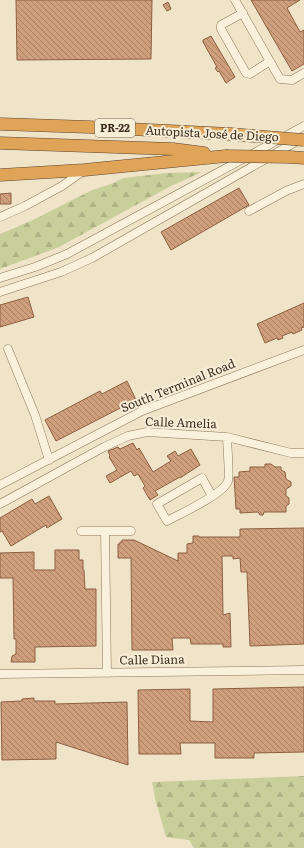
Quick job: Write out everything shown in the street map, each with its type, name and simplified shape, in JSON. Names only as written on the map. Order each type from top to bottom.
[{"type":"highway","name":"Autopista José de Diego","points":[[0,124],[230,134],[304,140]]},
{"type":"highway","name":"Autopista José de Diego","points":[[0,143],[173,150],[226,156],[304,158]]},
{"type":"highway","name":"Autopista José de Diego","points":[[0,176],[84,170],[226,156]]},
{"type":"street","points":[[236,0],[280,79],[292,80],[304,73]]},
{"type":"street","points":[[243,13],[221,26],[221,29],[246,73],[250,74],[270,61]]},
{"type":"street","points":[[0,278],[35,267],[67,254],[304,126]]},
{"type":"street","points":[[0,292],[62,272],[92,258],[304,137]]},
{"type":"street","points":[[0,217],[25,206],[62,186],[84,170]]},
{"type":"street","points":[[249,211],[286,191],[304,184]]},
{"type":"street","points":[[8,349],[34,415],[49,460]]},
{"type":"street","name":"South Terminal Road","points":[[0,485],[142,411],[304,350]]},
{"type":"street","name":"Calle Amelia","points":[[0,504],[128,436],[147,432],[227,437],[291,453],[304,453]]},
{"type":"street","points":[[212,496],[202,478],[157,504],[167,521],[212,496],[221,490],[228,481],[227,437]]},
{"type":"street","points":[[81,531],[131,531]]},
{"type":"street","points":[[105,531],[107,673]]},
{"type":"street","name":"Calle Diana","points":[[0,674],[304,670]]},
{"type":"green space","points":[[202,172],[171,186],[59,247],[0,269],[0,234],[33,220],[90,191],[123,178],[167,173]]},
{"type":"green space","points":[[304,776],[304,848],[194,848],[189,840],[166,837],[152,782]]},
{"type":"building","points":[[16,0],[152,0],[151,59],[17,60]]},
{"type":"building","points":[[251,0],[300,0],[287,8],[300,32],[304,30],[304,64],[292,71]]},
{"type":"building","points":[[168,2],[171,9],[167,11],[163,5]]},
{"type":"building","points":[[211,36],[235,77],[226,83],[219,71],[218,72],[215,68],[217,67],[203,42],[203,40]]},
{"type":"building","points":[[239,188],[249,205],[171,250],[161,232]]},
{"type":"building","points":[[11,193],[11,204],[0,204],[0,194]]},
{"type":"building","points":[[28,297],[34,317],[0,327],[0,305]]},
{"type":"building","points":[[304,303],[304,327],[301,328],[302,330],[293,334],[292,332],[282,336],[283,338],[278,340],[277,338],[265,343],[257,324]]},
{"type":"building","points":[[127,381],[136,400],[56,441],[45,420],[100,391],[102,394]]},
{"type":"building","points":[[133,443],[137,450],[139,448],[153,472],[171,461],[167,456],[175,451],[178,456],[191,449],[200,465],[180,478],[155,491],[158,495],[150,500],[143,488],[145,486],[138,474],[134,476],[131,471],[110,483],[106,476],[117,470],[109,457],[108,451],[118,447],[120,449]]},
{"type":"building","points":[[265,464],[281,467],[281,470],[285,472],[286,479],[291,482],[291,486],[286,489],[286,496],[289,498],[289,504],[286,506],[286,512],[264,512],[263,515],[260,515],[258,512],[240,513],[240,509],[236,509],[234,477],[239,477],[239,472],[250,471],[250,467],[265,467]]},
{"type":"building","points":[[49,496],[62,519],[47,528],[46,525],[11,546],[2,531],[0,532],[0,518],[32,499],[35,504]]},
{"type":"building","points":[[304,528],[304,644],[250,646],[247,572],[241,572],[240,558],[233,559],[233,556],[222,556],[223,615],[230,613],[231,647],[223,647],[223,644],[191,644],[190,638],[172,638],[173,650],[132,650],[131,558],[118,558],[118,544],[122,542],[122,540],[134,540],[178,561],[178,553],[187,553],[187,544],[193,543],[193,536],[240,537],[240,529]]},
{"type":"building","points":[[55,550],[79,550],[79,560],[83,560],[85,589],[96,589],[96,646],[35,647],[35,662],[11,662],[12,656],[16,654],[16,639],[14,639],[13,578],[0,578],[0,553],[34,552],[34,570],[55,570]]},
{"type":"building","points":[[304,687],[304,752],[254,753],[254,758],[215,758],[215,743],[180,743],[181,754],[139,754],[138,690],[190,689],[190,721],[213,722],[213,689]]},
{"type":"building","points":[[34,698],[34,701],[55,701],[55,704],[127,702],[128,765],[56,742],[56,759],[2,760],[1,702],[22,701],[22,699]]}]
